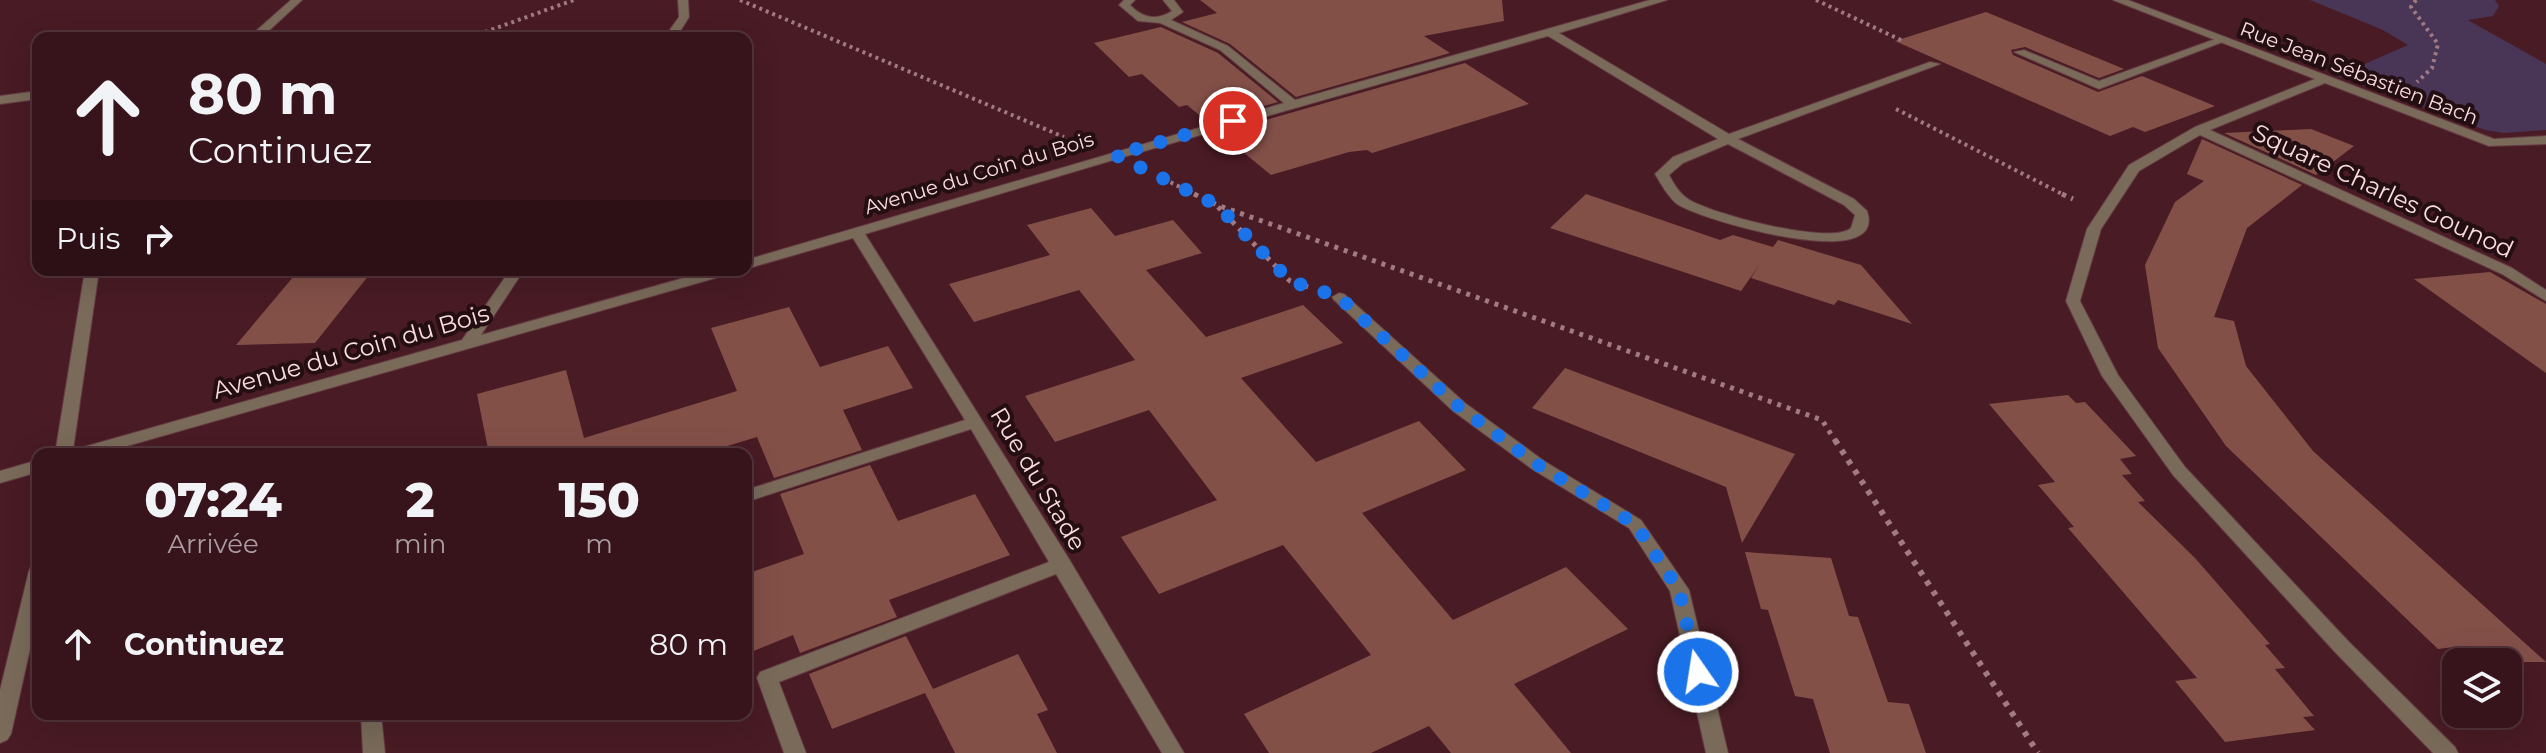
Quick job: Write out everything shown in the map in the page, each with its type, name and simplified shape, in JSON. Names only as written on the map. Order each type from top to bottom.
[{"type":"street","points":[[261,32],[297,0]]},
{"type":"street","points":[[674,32],[684,17],[683,0]]},
{"type":"street","points":[[1130,0],[1124,5],[1135,19],[1162,20],[1224,48],[1292,104]]},
{"type":"street","points":[[1162,20],[1178,12],[1168,0]]},
{"type":"street","name":"Avenue du Coin du Bois","points":[[752,263],[1115,155],[1662,0]]},
{"type":"street","name":"Rue Jean Sébastien Bach","points":[[2118,0],[2493,143],[2546,140]]},
{"type":"street","points":[[1548,31],[1728,139],[1849,202],[1862,214],[1861,225],[1851,236],[1829,239],[1781,232],[1684,203],[1662,174],[1678,160],[1728,139],[1934,64]]},
{"type":"street","points":[[2020,52],[2099,85],[2222,40]]},
{"type":"street","points":[[2325,79],[2199,130],[2134,168],[2094,229],[2073,301],[2110,376],[2179,471],[2342,647],[2447,753]]},
{"type":"street","points":[[0,100],[32,96]]},
{"type":"street","name":"Square Charles Gounod","points":[[2199,130],[2507,271],[2546,297]]},
{"type":"street","name":"Rue du Stade","points":[[857,233],[1062,564],[1173,753]]},
{"type":"street","points":[[65,448],[91,276]]},
{"type":"street","points":[[467,345],[513,276]]},
{"type":"street","name":"Avenue du Coin du Bois","points":[[100,448],[707,276]]},
{"type":"street","points":[[1339,297],[1459,407],[1538,465],[1635,524],[1679,590],[1717,753]]},
{"type":"street","points":[[752,494],[975,422]]},
{"type":"street","points":[[0,477],[32,468]]},
{"type":"street","points":[[795,753],[767,678],[1062,564]]},
{"type":"street","points":[[0,734],[32,597]]},
{"type":"street","points":[[371,720],[374,753]]},
{"type":"path","points":[[485,32],[574,0]]},
{"type":"path","points":[[740,0],[1074,141],[1115,155],[1217,205],[1822,420],[2038,753]]},
{"type":"path","points":[[1816,0],[1931,54],[1934,64]]},
{"type":"path","points":[[2403,109],[2410,89],[2432,68],[2438,44],[2411,7],[2416,0]]},
{"type":"path","points":[[1860,90],[2104,215]]},
{"type":"path","points":[[1217,205],[1290,281],[1339,297]]},
{"type":"shaded area","points":[[2310,0],[2495,0],[2499,6],[2493,16],[2468,20],[2546,64],[2546,130],[2504,133],[2485,130],[2337,76],[2408,45],[2383,30]]},
{"type":"building","points":[[1200,0],[1502,0],[1504,21],[1424,36],[1450,53],[1296,97],[1230,44],[1182,22],[1217,13]]},
{"type":"building","points":[[1986,12],[2124,69],[2099,78],[2025,47],[2011,50],[2013,55],[2098,92],[2142,76],[2215,106],[2145,132],[2133,127],[2110,136],[1895,41]]},
{"type":"building","points":[[1161,27],[1218,53],[1278,102],[1208,122],[1187,105],[1179,107],[1142,74],[1129,77],[1094,43]]},
{"type":"building","points":[[1465,63],[1529,104],[1372,153],[1367,150],[1349,152],[1271,175],[1220,133]]},
{"type":"building","points":[[2311,129],[2354,146],[2316,175],[2224,133]]},
{"type":"building","points":[[2202,139],[2302,185],[2247,228],[2214,317],[2234,321],[2246,366],[2313,451],[2546,662],[2522,662],[2522,648],[2462,646],[2438,649],[2226,446],[2158,348],[2145,265],[2175,202],[2204,181],[2187,174]]},
{"type":"building","points":[[1586,194],[1720,240],[1733,235],[1773,247],[1778,240],[1861,265],[1912,324],[1838,300],[1834,305],[1751,278],[1760,264],[1741,291],[1550,228]]},
{"type":"building","points":[[1091,208],[1115,236],[1173,220],[1202,253],[1146,270],[1206,337],[1303,305],[1343,343],[1241,378],[1316,462],[1419,421],[1466,470],[1362,513],[1453,620],[1566,567],[1628,629],[1514,684],[1571,753],[1451,753],[1429,726],[1371,753],[1269,753],[1244,714],[1371,655],[1283,545],[1159,594],[1121,537],[1217,500],[1149,410],[1055,442],[1025,396],[1135,360],[1079,290],[974,322],[949,284],[1050,255],[1027,225]]},
{"type":"building","points":[[2490,272],[2546,304],[2546,373],[2414,279]]},
{"type":"building","points":[[294,276],[368,276],[315,343],[236,345]]},
{"type":"building","points":[[789,307],[820,367],[888,346],[913,388],[843,410],[862,450],[774,478],[757,437],[721,448],[488,448],[477,394],[566,370],[584,438],[737,391],[711,328]]},
{"type":"building","points":[[1565,368],[1795,454],[1742,543],[1726,487],[1532,408]]},
{"type":"building","points":[[2068,395],[2076,403],[2085,402],[2136,456],[2120,459],[2132,474],[2122,475],[2145,501],[2138,502],[2195,558],[2270,644],[2265,645],[2285,668],[2275,669],[2314,716],[2303,717],[2315,730],[2225,742],[2175,681],[2197,678],[2068,528],[2074,527],[2038,485],[2055,482],[1989,404]]},
{"type":"building","points":[[870,465],[898,521],[975,494],[1010,555],[889,600],[897,617],[800,653],[793,635],[752,652],[752,572],[804,554],[780,494]]},
{"type":"building","points":[[1745,552],[1831,558],[1849,616],[1858,617],[1888,702],[1909,704],[1926,753],[1830,753],[1813,699],[1795,696],[1768,610],[1761,609]]},
{"type":"building","points":[[906,636],[933,689],[1018,654],[1048,710],[1037,714],[1057,753],[955,753],[925,693],[832,729],[809,674]]},
{"type":"route","points":[[1233,121],[1115,155],[1217,205],[1290,281],[1339,297],[1459,407],[1538,465],[1635,524],[1679,590],[1698,672]]}]
